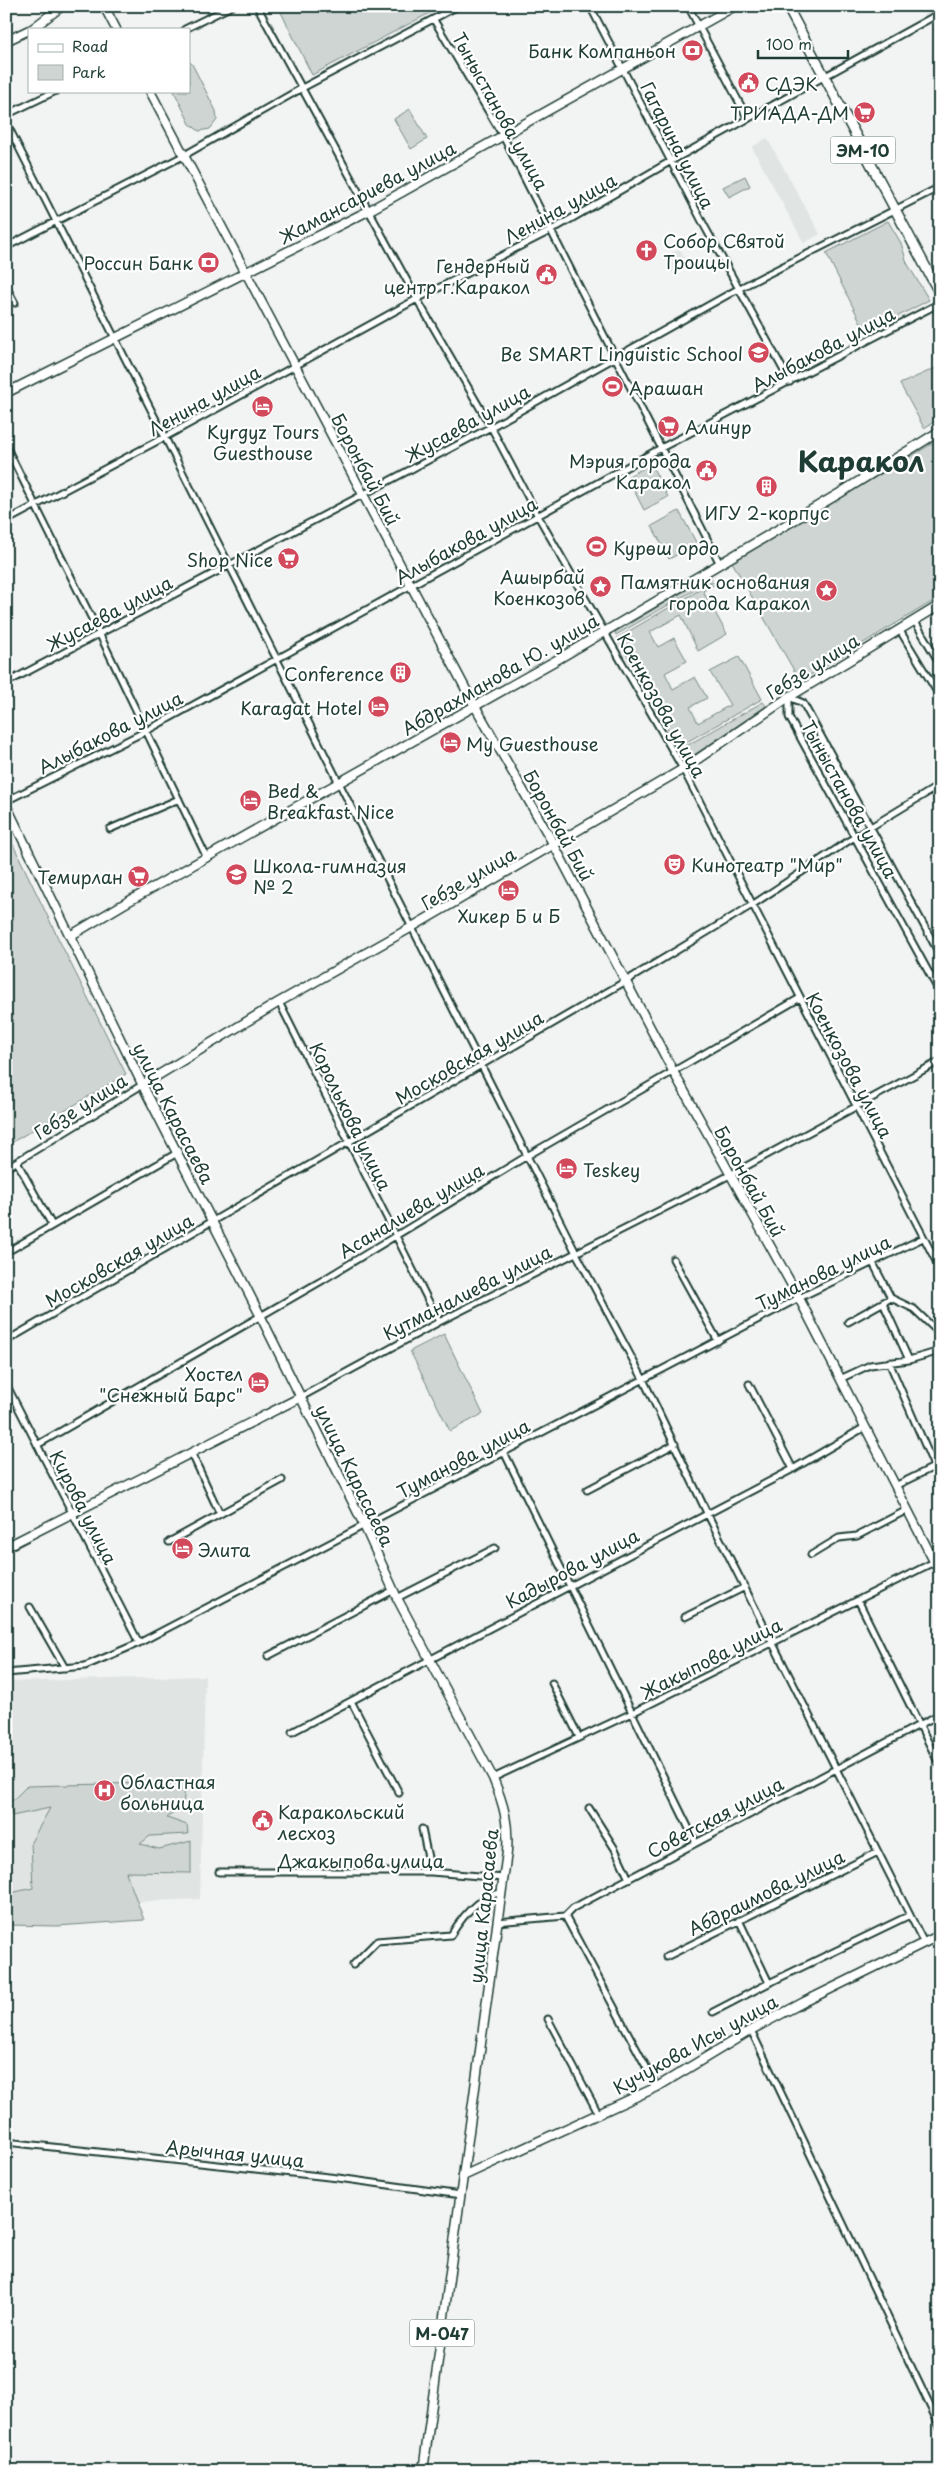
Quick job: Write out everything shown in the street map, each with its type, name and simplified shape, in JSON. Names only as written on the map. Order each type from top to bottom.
[{"type":"highway","name":"ЭМ-10","points":[[787,6],[940,294]]},
{"type":"main road","points":[[104,6],[115,28]]},
{"type":"main road","name":"Жамансариева улица","points":[[6,393],[370,210],[735,6]]},
{"type":"main road","points":[[33,28],[61,7]]},
{"type":"main road","points":[[6,41],[28,31]]},
{"type":"main road","name":"Боронбай Бий","points":[[151,92],[245,274],[476,706],[554,845],[673,1071],[799,1298],[907,1510],[937,1561],[940,1573]]},
{"type":"main road","name":"Абдрахманова Ю. улица","points":[[70,936],[605,632],[840,493],[940,431]]},
{"type":"main road","name":"Гебзе улица","points":[[142,1085],[279,1002],[684,769],[789,697],[940,605]]},
{"type":"main road","name":"улица Карасаева","points":[[6,805],[142,1085],[260,1315],[364,1525],[397,1598],[493,1778],[507,1819],[507,1852],[504,1878],[461,2195]]},
{"type":"main road","name":"Кутманалиева улица","points":[[6,1547],[71,1512],[300,1397]]},
{"type":"main road","name":"Кучукова Исы улица","points":[[463,2176],[657,2087],[751,2030],[940,1935]]},
{"type":"main road","name":"М-047","points":[[423,2471],[461,2195]]},
{"type":"street","points":[[187,28],[232,6]]},
{"type":"street","name":"Коенкозова улица","points":[[257,6],[304,87],[418,299],[492,427],[538,516],[684,769],[940,1269]]},
{"type":"street","points":[[6,247],[183,156],[304,87],[458,6]]},
{"type":"street","name":"Гагарина улица","points":[[590,6],[738,289],[790,382]]},
{"type":"street","points":[[688,6],[748,119]]},
{"type":"street","name":"Ленина улица","points":[[6,521],[418,299],[550,231],[671,161],[940,13]]},
{"type":"street","name":"Тыныстанова улица","points":[[434,20],[502,136],[720,564]]},
{"type":"street","points":[[6,115],[54,92]]},
{"type":"street","points":[[6,122],[576,1253],[643,1379],[707,1513],[924,1943]]},
{"type":"street","name":"Жусаева улица","points":[[6,683],[492,427],[738,289],[940,187]]},
{"type":"street","points":[[6,286],[15,303]]},
{"type":"street","name":"Алыбакова улица","points":[[6,801],[146,730],[277,660],[661,448],[940,303]]},
{"type":"street","points":[[6,446],[100,634],[207,858]]},
{"type":"street","points":[[914,620],[940,664]]},
{"type":"street","points":[[899,629],[940,697]]},
{"type":"street","name":"Тыныстанова улица","points":[[940,955],[803,703],[789,697],[789,717],[856,836],[940,993]]},
{"type":"street","name":"Московская улица","points":[[6,1341],[626,981],[940,785]]},
{"type":"street","points":[[110,829],[179,798]]},
{"type":"street","name":"Асаналиева улица","points":[[37,1445],[800,998]]},
{"type":"street","name":"Королькова улица","points":[[279,1002],[439,1322]]},
{"type":"street","name":"Кутманалиева улица","points":[[300,1397],[439,1322],[730,1175],[940,1061]]},
{"type":"street","name":"Гебзе улица","points":[[6,1168],[142,1085]]},
{"type":"street","points":[[12,1249],[177,1153]]},
{"type":"street","points":[[17,1162],[52,1225]]},
{"type":"street","name":"Туманова улица","points":[[6,1673],[85,1666],[139,1643],[799,1298],[923,1238]]},
{"type":"street","points":[[673,1259],[718,1341]]},
{"type":"street","points":[[873,1263],[891,1298],[914,1309],[940,1334]]},
{"type":"street","points":[[848,1322],[891,1298]]},
{"type":"street","points":[[883,1303],[909,1360]]},
{"type":"street","points":[[840,1379],[870,1365],[909,1360],[940,1351]]},
{"type":"street","points":[[889,1362],[934,1466]]},
{"type":"street","name":"Кирова улица","points":[[6,1384],[139,1643]]},
{"type":"street","points":[[749,1384],[793,1469]]},
{"type":"street","name":"Кадырова улица","points":[[292,1732],[793,1469],[865,1427]]},
{"type":"street","points":[[587,1490],[675,1444]]},
{"type":"street","points":[[191,1452],[220,1514]]},
{"type":"street","points":[[504,1452],[696,1843]]},
{"type":"street","points":[[895,1486],[940,1464]]},
{"type":"street","points":[[169,1542],[282,1480]]},
{"type":"street","points":[[811,1555],[839,1538],[857,1536],[907,1510]]},
{"type":"street","points":[[397,1598],[495,1548]]},
{"type":"street","name":"Жакыпова улица","points":[[493,1778],[632,1713],[937,1561]]},
{"type":"street","points":[[685,1617],[745,1587]]},
{"type":"street","points":[[268,1656],[394,1590]]},
{"type":"street","points":[[858,1600],[940,1766]]},
{"type":"street","points":[[30,1607],[66,1668]]},
{"type":"street","points":[[552,1683],[579,1737]]},
{"type":"street","points":[[351,1701],[399,1793]]},
{"type":"street","name":"Советская улица","points":[[498,1922],[565,1916],[574,1908],[940,1714]]},
{"type":"street","points":[[589,1808],[616,1849],[629,1879]]},
{"type":"street","points":[[422,1828],[432,1872]]},
{"type":"street","name":"Абдраимова улица","points":[[666,1957],[878,1852]]},
{"type":"street","name":"Джакыпова улица","points":[[218,1872],[432,1872],[504,1878]]},
{"type":"street","points":[[353,1965],[377,1941],[451,1935],[478,1902],[488,1896],[502,1892]]},
{"type":"street","points":[[713,2012],[910,1915]]},
{"type":"street","points":[[565,1916],[657,2087]]},
{"type":"street","points":[[740,1920],[769,1983]]},
{"type":"street","points":[[548,2019],[598,2113]]},
{"type":"street","points":[[751,2030],[940,2427]]},
{"type":"street","name":"Арычная улица","points":[[6,2142],[338,2178],[461,2195]]},
{"type":"shaded area","points":[[767,138],[820,234],[804,243],[752,147]]},
{"type":"shaded area","points":[[680,249],[688,265],[672,273],[667,255]]},
{"type":"shaded area","name":"Областная больница","points":[[205,1676],[200,1899],[6,1907],[6,1682]]},
{"type":"green space","points":[[278,6],[443,6],[312,75]]},
{"type":"green space","points":[[190,62],[216,111],[217,120],[210,129],[199,131],[190,124],[174,92],[190,92]]},
{"type":"green space","points":[[410,109],[427,139],[411,149],[394,119]]},
{"type":"green space","points":[[745,176],[750,186],[729,197],[723,187]]},
{"type":"green space","points":[[888,221],[901,243],[907,263],[929,300],[866,333],[826,253]]},
{"type":"green space","points":[[940,366],[940,418],[924,428],[900,384]]},
{"type":"green space","points":[[940,439],[940,597],[800,681],[732,562]]},
{"type":"green space","points":[[651,464],[668,497],[644,510],[627,477]]},
{"type":"green space","points":[[679,511],[697,544],[669,559],[652,526]]},
{"type":"green space","points":[[710,576],[712,580],[616,635],[615,632]]},
{"type":"green space","points":[[713,582],[715,584],[703,591],[727,634],[698,651],[681,615],[650,632],[658,647],[674,638],[687,661],[665,673],[673,689],[695,677],[707,698],[690,707],[698,723],[730,705],[710,672],[739,657],[762,699],[678,747],[617,638]]},
{"type":"green space","points":[[763,702],[766,706],[685,761],[679,750]]},
{"type":"green space","points":[[6,830],[126,1074],[6,1146]]},
{"type":"green space","points":[[444,1334],[483,1414],[450,1431],[410,1351]]},
{"type":"green space","points":[[186,1782],[183,1804],[167,1818],[187,1825],[188,1834],[150,1836],[140,1844],[159,1849],[191,1841],[191,1873],[126,1872],[144,1920],[57,1926],[6,1925],[6,1894],[33,1888],[31,1842],[50,1808],[12,1816],[9,1804],[27,1786]]},
{"type":"place","name":"Банк Компаньон","points":[[692,50]]},
{"type":"place","name":"СДЭК","points":[[749,83]]},
{"type":"place","name":"ТРИАДА-ДМ","points":[[865,112]]},
{"type":"place","name":"Собор Святой Троицы","points":[[647,250]]},
{"type":"place","name":"Россин Банк","points":[[209,262]]},
{"type":"place","name":"Гендерный центр г.Каракол","points":[[546,275]]},
{"type":"place","name":"Be SMART Linguistic School","points":[[759,353]]},
{"type":"place","name":"Арашан","points":[[613,387]]},
{"type":"place","name":"Kyrgyz Tours Guesthouse","points":[[263,406]]},
{"type":"place","name":"Алинур","points":[[669,426]]},
{"type":"place","name":"Мэрия города Каракол","points":[[707,470]]},
{"type":"place","name":"ИГУ 2-корпус","points":[[767,487]]},
{"type":"place","name":"Курөш ордо","points":[[597,547]]},
{"type":"place","name":"Shop Nice","points":[[289,559]]},
{"type":"place","name":"Ашырбай Коенкозов","points":[[601,586]]},
{"type":"place","name":"Памятник основания города Каракол","points":[[826,591]]},
{"type":"place","name":"Conference","points":[[400,673]]},
{"type":"place","name":"Karagat Hotel","points":[[378,707]]},
{"type":"place","name":"My Guesthouse","points":[[450,743]]},
{"type":"place","name":"Bed & Breakfast Nice","points":[[251,800]]},
{"type":"place","name":"Кинотеатр \"Мир\"","points":[[675,864]]},
{"type":"place","name":"Школа-гимназия № 2","points":[[237,875]]},
{"type":"place","name":"Темирлан","points":[[139,876]]},
{"type":"place","name":"Хикер Б и Б","points":[[509,890]]},
{"type":"place","name":"Teskey","points":[[567,1169]]},
{"type":"place","name":"Хостел \"Снежный Барс\"","points":[[259,1383]]},
{"type":"place","name":"Элита","points":[[182,1549]]},
{"type":"place","name":"Областная больница","points":[[104,1791]]},
{"type":"place","name":"Каракольский лесхоз","points":[[262,1821]]},
{"type":"district","name":"Каракол","points":[[861,460]]}]
